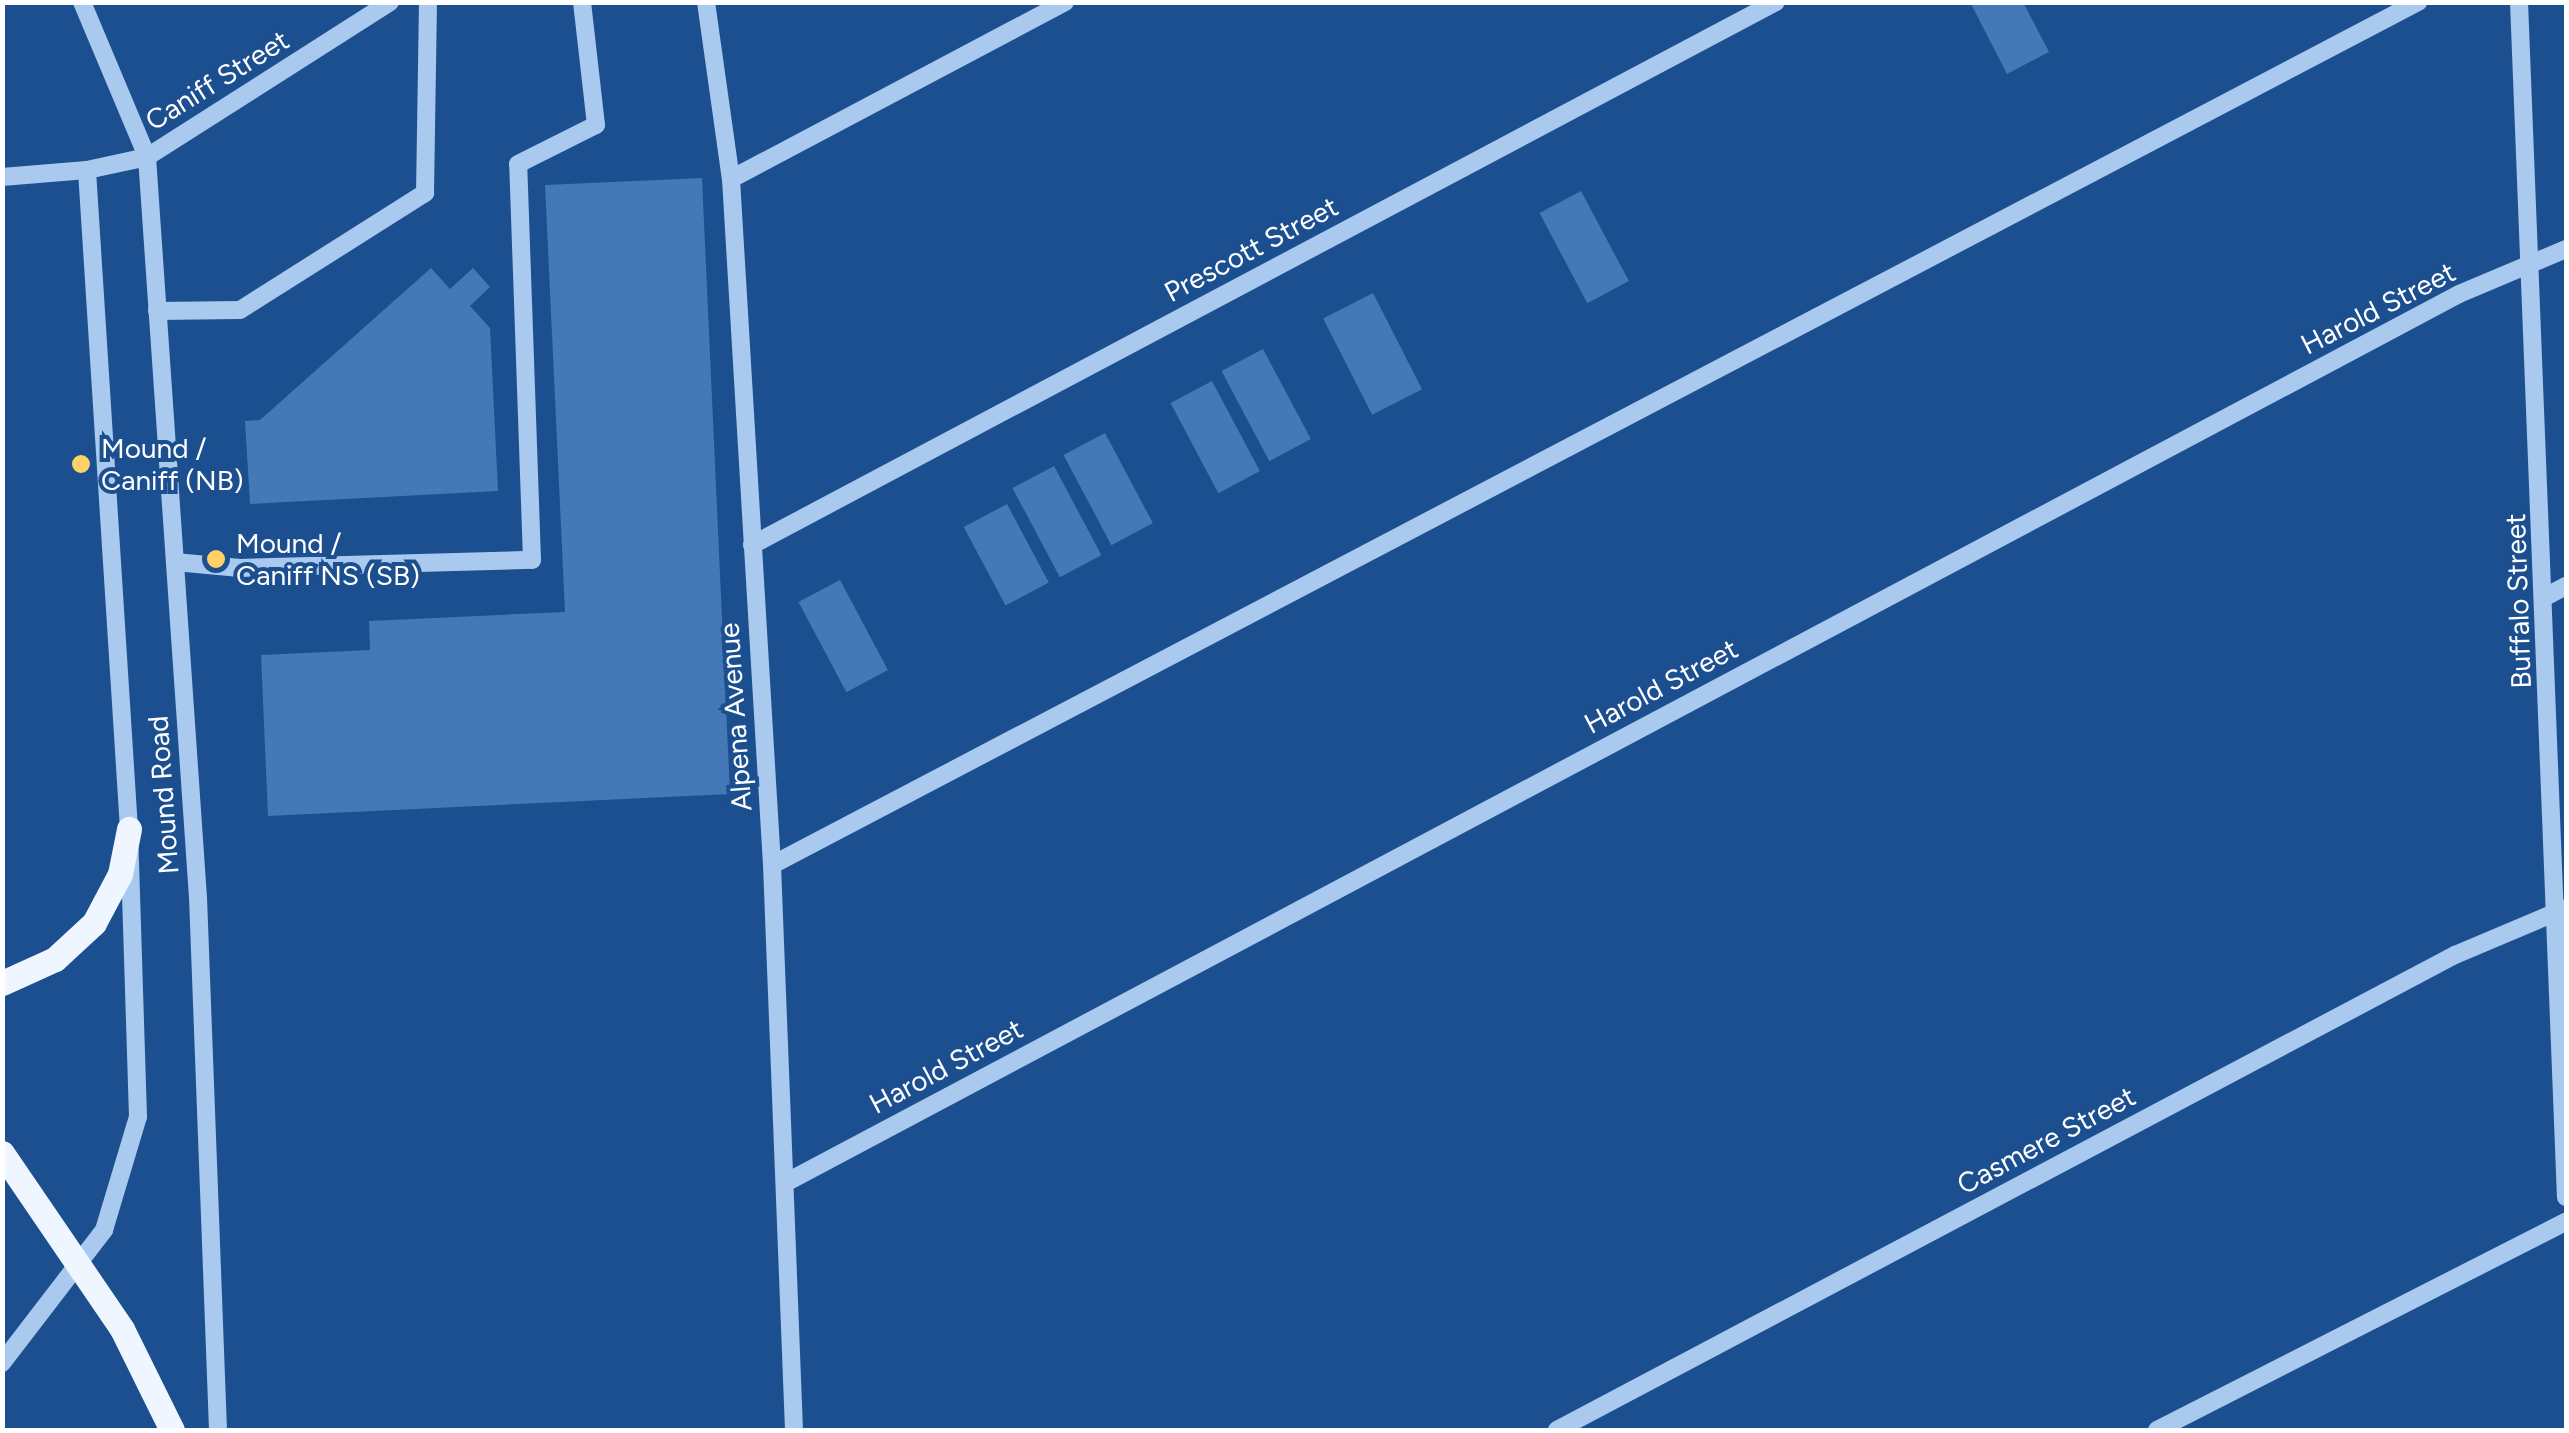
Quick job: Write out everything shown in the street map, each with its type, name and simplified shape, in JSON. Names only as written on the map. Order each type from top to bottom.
[{"type":"main road","points":[[2,983],[55,959],[94,923],[120,874],[129,830]]},
{"type":"main road","points":[[2,1153],[122,1329],[172,1430]]},
{"type":"street","name":"Mound Road","points":[[82,2],[146,157],[198,897],[218,1430]]},
{"type":"street","name":"Caniff Street","points":[[2,177],[86,170],[146,157],[390,2]]},
{"type":"street","points":[[157,311],[240,310],[425,193],[428,2]]},
{"type":"street","points":[[175,562],[240,568],[532,560],[518,164],[596,125],[582,2]]},
{"type":"street","name":"Alpena Avenue","points":[[706,2],[731,180],[772,865],[794,1430]]},
{"type":"street","points":[[731,180],[1065,2]]},
{"type":"street","name":"Prescott Street","points":[[752,545],[1776,2]]},
{"type":"street","points":[[772,865],[2418,2]]},
{"type":"street","name":"Buffalo Street","points":[[2519,2],[2562,910],[2566,1197]]},
{"type":"street","name":"Mound Road","points":[[2,1363],[80,1270],[120,1194],[138,1118],[129,830],[86,170]]},
{"type":"street","name":"Harold Street","points":[[787,1182],[2459,294],[2531,268],[2566,249]]},
{"type":"street","points":[[2545,597],[2566,586]]},
{"type":"street","name":"Casmere Street","points":[[1556,1430],[2455,955],[2562,910]]},
{"type":"street","points":[[2157,1430],[2566,1222]]},
{"type":"building","points":[[1970,2],[2023,2],[2049,52],[2007,74]]},
{"type":"building","points":[[702,178],[730,794],[268,816],[261,655],[370,650],[369,621],[565,612],[545,185]]},
{"type":"building","points":[[1581,191],[1629,281],[1587,303],[1540,213]]},
{"type":"building","points":[[431,268],[450,289],[473,268],[490,287],[470,306],[490,328],[498,491],[250,504],[245,421],[260,420]]},
{"type":"building","points":[[1373,293],[1422,389],[1372,415],[1323,318]]},
{"type":"building","points":[[1263,349],[1311,439],[1269,461],[1222,371]]},
{"type":"building","points":[[1212,381],[1260,471],[1218,493],[1171,403]]},
{"type":"building","points":[[1105,433],[1153,523],[1111,545],[1064,455]]},
{"type":"building","points":[[1054,466],[1101,555],[1060,577],[1013,488]]},
{"type":"building","points":[[1007,504],[1049,583],[1006,606],[964,527]]},
{"type":"building","points":[[840,580],[888,670],[846,692],[799,602]]},
{"type":"place","name":"Mound / Caniff (NB)","points":[[81,464]]},
{"type":"place","name":"Mound / Caniff NS (SB)","points":[[216,559]]}]
